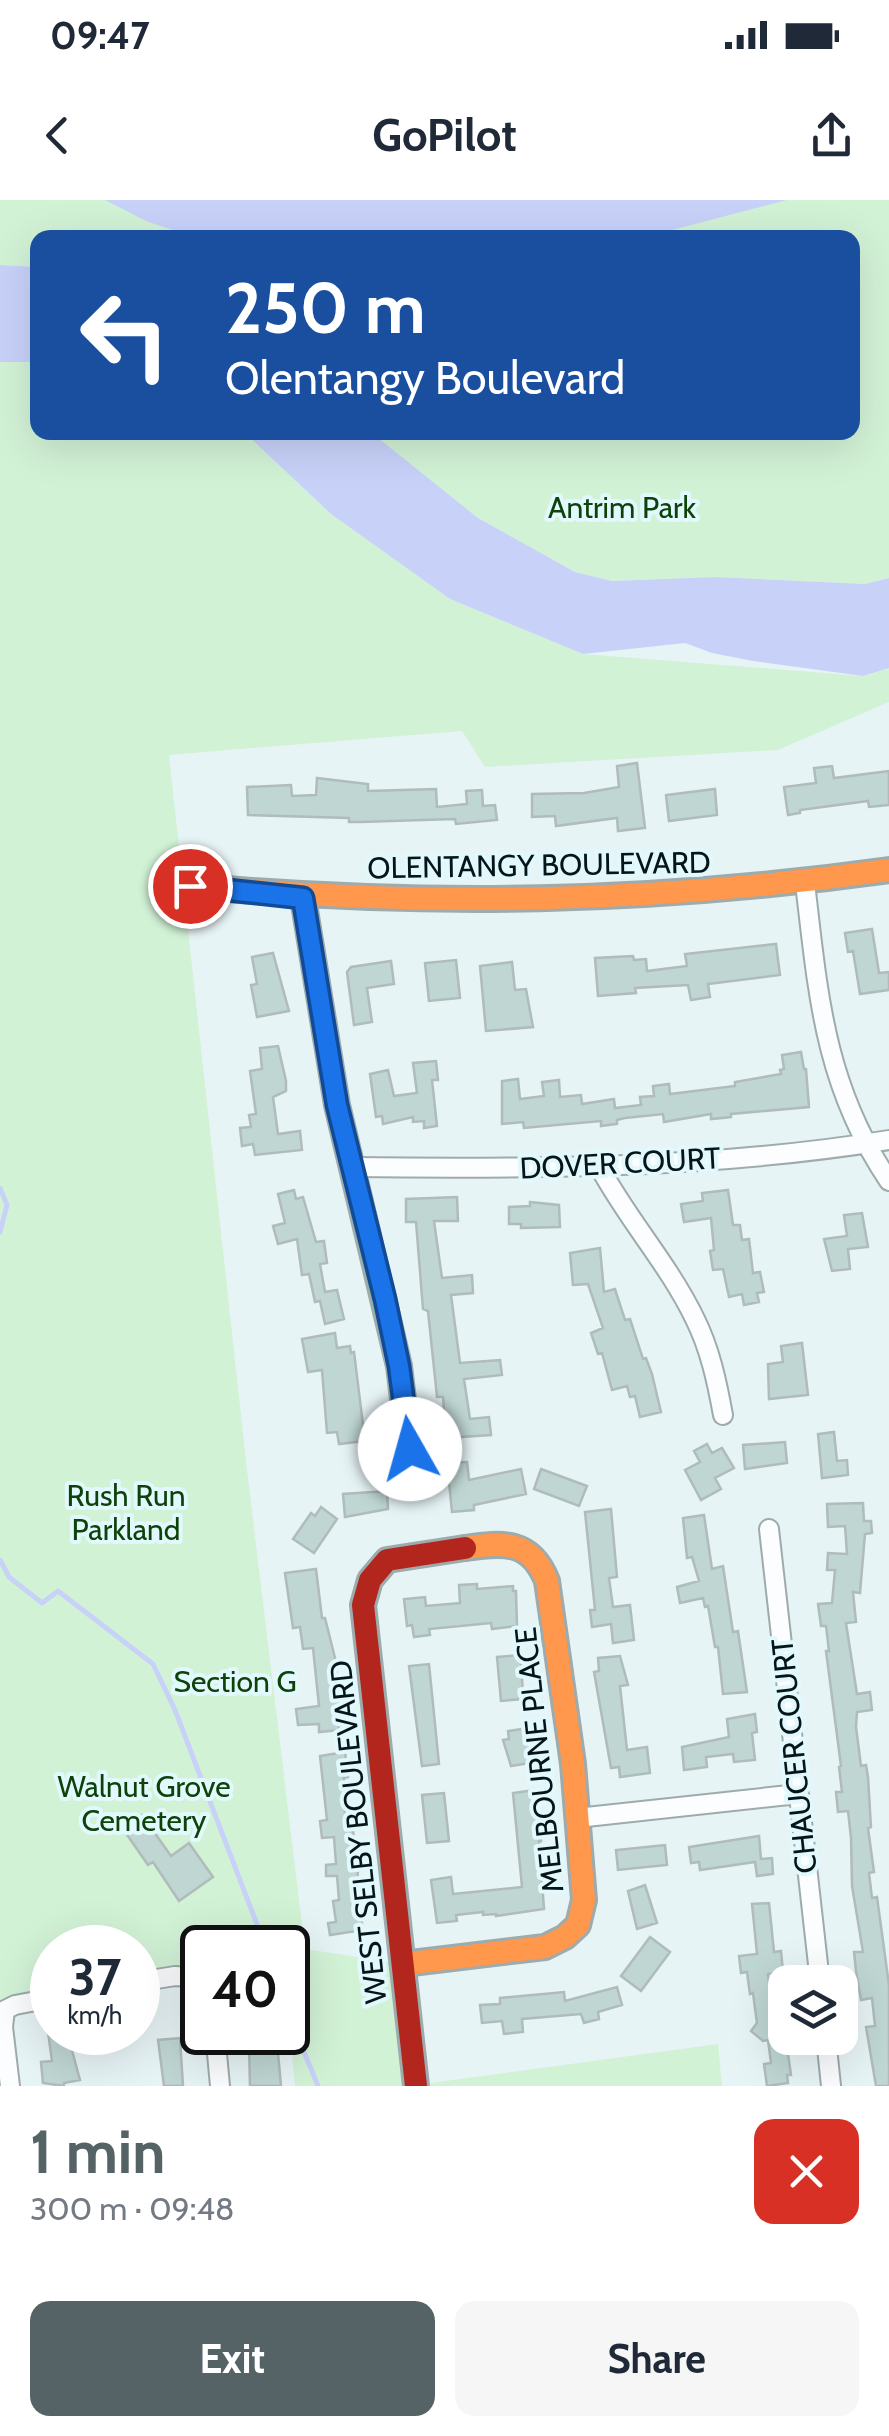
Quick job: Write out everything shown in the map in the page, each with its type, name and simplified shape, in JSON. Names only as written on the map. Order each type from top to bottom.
[{"type":"street","name":"OLENTANGY BOULEVARD","points":[[190,886],[303,898],[572,901],[705,894],[889,870]]},
{"type":"street","points":[[805,883],[820,1011],[830,1054],[866,1144],[889,1181]]},
{"type":"street","points":[[303,898],[324,1037],[399,1366],[410,1449]]},
{"type":"street","name":"DOVER COURT","points":[[351,1167],[600,1168],[889,1140]]},
{"type":"street","points":[[600,1168],[696,1321],[709,1350],[723,1416]]},
{"type":"street","name":"CHAUCER COURT","points":[[768,1529],[818,1965]]},
{"type":"street","name":"WEST SELBY BOULEVARD","points":[[416,2086],[363,1605],[365,1588],[373,1572],[386,1560],[498,1543],[531,1554]]},
{"type":"street","name":"MELBOURNE PLACE","points":[[403,1964],[545,1947],[560,1942],[581,1919],[584,1904],[577,1818],[550,1592],[546,1570],[531,1554]]},
{"type":"street","points":[[577,1818],[798,1794]]},
{"type":"street","points":[[10,2086],[3,2018],[10,2006],[30,2002]]},
{"type":"street","points":[[217,2055],[220,2086]]},
{"type":"street","points":[[828,2055],[831,2086]]},
{"type":"green space","name":"Antrim Park","points":[[0,200],[889,200],[889,578],[865,584],[715,577],[612,581],[575,572],[478,518],[381,440],[860,440],[860,230],[30,230],[30,267],[0,265]]},
{"type":"green space","points":[[0,362],[30,362],[30,440],[252,440],[331,514],[450,599],[583,654],[863,676],[889,668],[889,702],[778,750],[485,767],[462,731],[169,755],[247,1470],[302,1925],[180,1925],[180,1971],[160,1975],[160,1925],[30,1925],[30,1997],[0,2003]]},
{"type":"green space","points":[[310,1950],[403,1964],[416,2085],[718,2044],[722,2086],[295,2086],[292,2055],[310,2055]]},
{"type":"water","points":[[105,200],[787,200],[672,230],[172,230]]},
{"type":"water","points":[[0,265],[30,267],[30,362],[0,362]]},
{"type":"water","points":[[252,440],[381,440],[478,518],[575,572],[612,581],[715,577],[865,584],[889,578],[889,668],[863,676],[753,661],[685,643],[583,654],[450,599],[331,514]]},
{"type":"building","points":[[637,763],[645,828],[618,831],[617,818],[556,826],[555,816],[532,817],[532,794],[584,793],[619,787],[617,766]]},
{"type":"building","points":[[832,766],[834,778],[889,771],[889,805],[869,807],[868,801],[788,815],[784,787],[816,783],[814,768]]},
{"type":"building","points":[[317,778],[368,784],[368,791],[436,789],[437,807],[467,804],[466,791],[482,790],[483,806],[495,805],[497,820],[456,824],[455,819],[349,822],[349,818],[248,815],[247,787],[291,785],[292,796],[316,795]]},
{"type":"building","points":[[715,789],[717,815],[669,821],[666,795]]},
{"type":"building","points":[[872,929],[879,973],[889,972],[889,990],[860,994],[853,951],[848,952],[845,933]]},
{"type":"building","points":[[776,944],[780,975],[708,984],[710,997],[691,1000],[688,985],[635,988],[636,993],[598,996],[595,958],[646,959],[647,971],[687,966],[685,954]]},
{"type":"building","points":[[273,953],[289,1011],[257,1017],[251,985],[257,984],[252,957]]},
{"type":"building","points":[[456,960],[460,998],[429,1001],[425,963]]},
{"type":"building","points":[[391,961],[394,984],[367,988],[372,1022],[354,1025],[347,972],[351,967]]},
{"type":"building","points":[[512,962],[515,990],[526,989],[533,1027],[486,1031],[480,966]]},
{"type":"building","points":[[278,1046],[286,1091],[273,1097],[278,1134],[300,1131],[302,1150],[255,1155],[253,1144],[242,1146],[240,1128],[251,1127],[249,1115],[256,1114],[250,1071],[262,1069],[260,1048]]},
{"type":"building","points":[[801,1052],[809,1107],[711,1119],[711,1114],[664,1122],[663,1114],[625,1118],[617,1120],[617,1124],[601,1126],[601,1121],[524,1128],[523,1122],[502,1124],[502,1081],[518,1079],[520,1099],[544,1096],[542,1082],[559,1080],[560,1097],[581,1095],[582,1104],[614,1099],[615,1108],[641,1105],[640,1097],[654,1096],[653,1086],[669,1084],[670,1094],[735,1086],[735,1082],[781,1074],[782,1055]]},
{"type":"building","points":[[436,1061],[438,1080],[432,1080],[437,1126],[424,1128],[424,1121],[413,1122],[413,1117],[383,1124],[382,1116],[376,1117],[370,1074],[388,1070],[394,1096],[417,1093],[413,1063]]},
{"type":"building","points":[[294,1190],[296,1199],[303,1197],[316,1242],[324,1241],[327,1263],[320,1264],[325,1292],[337,1290],[344,1319],[325,1324],[309,1274],[302,1275],[297,1239],[278,1244],[273,1226],[285,1223],[278,1194]]},
{"type":"building","points":[[728,1190],[733,1225],[740,1225],[742,1240],[749,1239],[753,1273],[760,1272],[764,1292],[757,1293],[759,1302],[744,1305],[742,1294],[729,1297],[723,1269],[713,1270],[711,1218],[684,1222],[681,1204],[703,1201],[702,1193]]},
{"type":"building","points":[[457,1197],[458,1221],[434,1221],[442,1278],[472,1275],[473,1293],[451,1295],[460,1363],[500,1360],[502,1375],[464,1379],[470,1419],[489,1417],[491,1435],[446,1438],[443,1397],[437,1397],[428,1311],[423,1309],[416,1222],[406,1222],[406,1199]]},
{"type":"building","points":[[530,1202],[559,1205],[560,1227],[521,1228],[521,1224],[509,1224],[509,1207],[530,1206]]},
{"type":"building","points":[[862,1213],[868,1247],[848,1249],[850,1269],[832,1271],[824,1239],[847,1236],[844,1215]]},
{"type":"building","points":[[600,1248],[604,1292],[615,1289],[625,1320],[630,1319],[652,1374],[661,1412],[640,1417],[635,1396],[630,1397],[627,1386],[612,1390],[602,1353],[598,1354],[591,1333],[603,1328],[588,1284],[573,1285],[570,1253]]},
{"type":"building","points":[[335,1333],[337,1348],[350,1346],[351,1353],[354,1352],[365,1441],[339,1444],[337,1432],[327,1433],[322,1370],[308,1372],[302,1339]]},
{"type":"building","points":[[802,1343],[808,1395],[769,1399],[768,1364],[783,1362],[781,1346]]},
{"type":"building","points":[[834,1432],[837,1461],[847,1460],[848,1475],[822,1478],[818,1434]]},
{"type":"building","points":[[785,1442],[787,1463],[745,1469],[743,1445]]},
{"type":"building","points":[[707,1444],[712,1453],[722,1448],[734,1468],[715,1478],[721,1489],[701,1500],[685,1470],[700,1462],[694,1451]]},
{"type":"building","points":[[467,1462],[469,1480],[521,1469],[526,1494],[474,1505],[474,1510],[452,1512],[447,1463]]},
{"type":"building","points":[[541,1469],[587,1486],[579,1506],[534,1489]]},
{"type":"building","points":[[387,1491],[388,1509],[345,1517],[343,1494]]},
{"type":"building","points":[[863,1503],[864,1521],[871,1521],[872,1533],[865,1534],[860,1593],[853,1592],[856,1622],[846,1623],[857,1694],[870,1692],[872,1710],[857,1712],[856,1727],[861,1766],[866,1765],[868,1777],[872,1898],[877,1897],[889,1985],[889,2086],[876,2086],[866,2027],[875,2026],[872,1998],[861,2000],[854,1952],[863,1952],[852,1886],[848,1811],[838,1812],[836,1792],[842,1792],[841,1766],[826,1626],[821,1626],[818,1604],[832,1603],[835,1570],[827,1570],[828,1553],[847,1554],[845,1526],[828,1527],[827,1504]]},
{"type":"building","points":[[321,1507],[337,1519],[314,1553],[293,1539],[311,1513],[315,1516]]},
{"type":"building","points":[[611,1509],[617,1577],[609,1578],[613,1607],[630,1605],[634,1640],[613,1643],[611,1624],[592,1627],[590,1610],[595,1610],[585,1512]]},
{"type":"building","points":[[704,1515],[712,1569],[723,1566],[747,1692],[723,1694],[718,1647],[703,1598],[680,1603],[677,1587],[699,1581],[692,1557],[687,1558],[683,1518]]},
{"type":"building","points":[[316,1569],[339,1697],[339,1730],[319,1732],[319,1724],[298,1725],[296,1709],[319,1706],[313,1648],[303,1649],[300,1627],[293,1628],[285,1573]]},
{"type":"building","points":[[477,1584],[477,1589],[513,1586],[517,1626],[492,1629],[491,1623],[429,1629],[430,1635],[414,1637],[412,1625],[407,1626],[404,1599],[425,1597],[426,1606],[460,1603],[459,1585]]},
{"type":"building","points":[[521,1655],[523,1699],[501,1701],[497,1657]]},
{"type":"building","points":[[620,1656],[628,1685],[620,1686],[627,1750],[647,1747],[650,1773],[620,1777],[619,1767],[611,1768],[594,1672],[599,1671],[598,1658]]},
{"type":"building","points":[[429,1664],[439,1764],[422,1766],[409,1666]]},
{"type":"building","points":[[755,1714],[755,1760],[734,1762],[733,1754],[706,1757],[707,1767],[684,1770],[682,1747],[729,1737],[727,1719]]},
{"type":"building","points":[[529,1728],[530,1763],[511,1766],[503,1740],[509,1739],[508,1731]]},
{"type":"building","points":[[345,1752],[345,1814],[351,1814],[358,1871],[357,1886],[351,1887],[363,1930],[330,1935],[328,1923],[336,1922],[333,1901],[339,1900],[337,1876],[326,1876],[326,1865],[336,1864],[334,1837],[322,1838],[320,1821],[327,1820],[320,1756]]},
{"type":"building","points":[[535,1790],[544,1909],[496,1916],[483,1912],[456,1915],[457,1921],[437,1923],[431,1880],[451,1877],[453,1894],[522,1887],[513,1793]]},
{"type":"building","points":[[444,1793],[449,1841],[427,1843],[422,1795]]},
{"type":"building","points":[[142,1815],[171,1856],[189,1843],[213,1877],[179,1901],[153,1862],[148,1865],[123,1829]]},
{"type":"building","points":[[759,1836],[761,1859],[772,1858],[773,1874],[757,1876],[755,1862],[700,1870],[699,1862],[691,1863],[689,1847]]},
{"type":"building","points":[[665,1845],[667,1865],[618,1870],[616,1850]]},
{"type":"building","points":[[645,1885],[657,1923],[637,1929],[628,1891]]},
{"type":"building","points":[[769,1903],[774,1952],[781,1951],[782,1965],[768,1965],[768,2040],[763,2041],[751,2031],[757,2023],[753,1993],[750,1994],[747,1972],[741,1973],[739,1956],[757,1954],[752,1904]]},
{"type":"building","points":[[650,1937],[670,1952],[641,1991],[621,1976]]},
{"type":"building","points":[[617,1987],[622,2005],[598,2012],[599,2019],[584,2023],[581,2014],[522,2019],[523,2032],[504,2034],[502,2021],[482,2023],[480,2005],[500,2004],[500,1998],[564,1992],[565,2001]]},
{"type":"building","points":[[180,2038],[183,2086],[164,2086],[160,2040]]},
{"type":"building","points":[[51,2055],[73,2055],[80,2080],[64,2086],[43,2083],[41,2062],[52,2061]]},
{"type":"building","points":[[249,2055],[278,2055],[281,2086],[250,2086]]},
{"type":"building","points":[[770,2055],[788,2055],[788,2083],[767,2086],[764,2064],[771,2063]]},
{"type":"waterway","points":[[0,1188],[7,1205],[0,1232]]},
{"type":"waterway","points":[[0,1560],[9,1577],[42,1603],[58,1591],[153,1664],[175,1710],[257,1925]]},
{"type":"waterway","points":[[305,2055],[318,2086]]},
{"type":"traffic: fast","points":[[303,898],[337,1105],[399,1366],[409,1449]]},
{"type":"traffic: slow","points":[[190,886],[367,897],[540,898],[713,889],[889,870]]},
{"type":"traffic: slow","points":[[403,1964],[545,1947],[578,1925],[584,1900],[573,1764],[547,1581],[524,1551],[503,1545],[465,1548]]},
{"type":"traffic: jam","points":[[416,2086],[363,1605],[370,1580],[387,1560],[465,1548]]},
{"type":"route","points":[[190,886],[303,898],[337,1105],[385,1299],[410,1449]]},
{"type":"park label","name":"Rush Run Parkland","points":[[126,1512]]},
{"type":"park label","name":"Section G","points":[[235,1681]]},
{"type":"park label","name":"Walnut Grove Cemetery","points":[[144,1803]]}]
